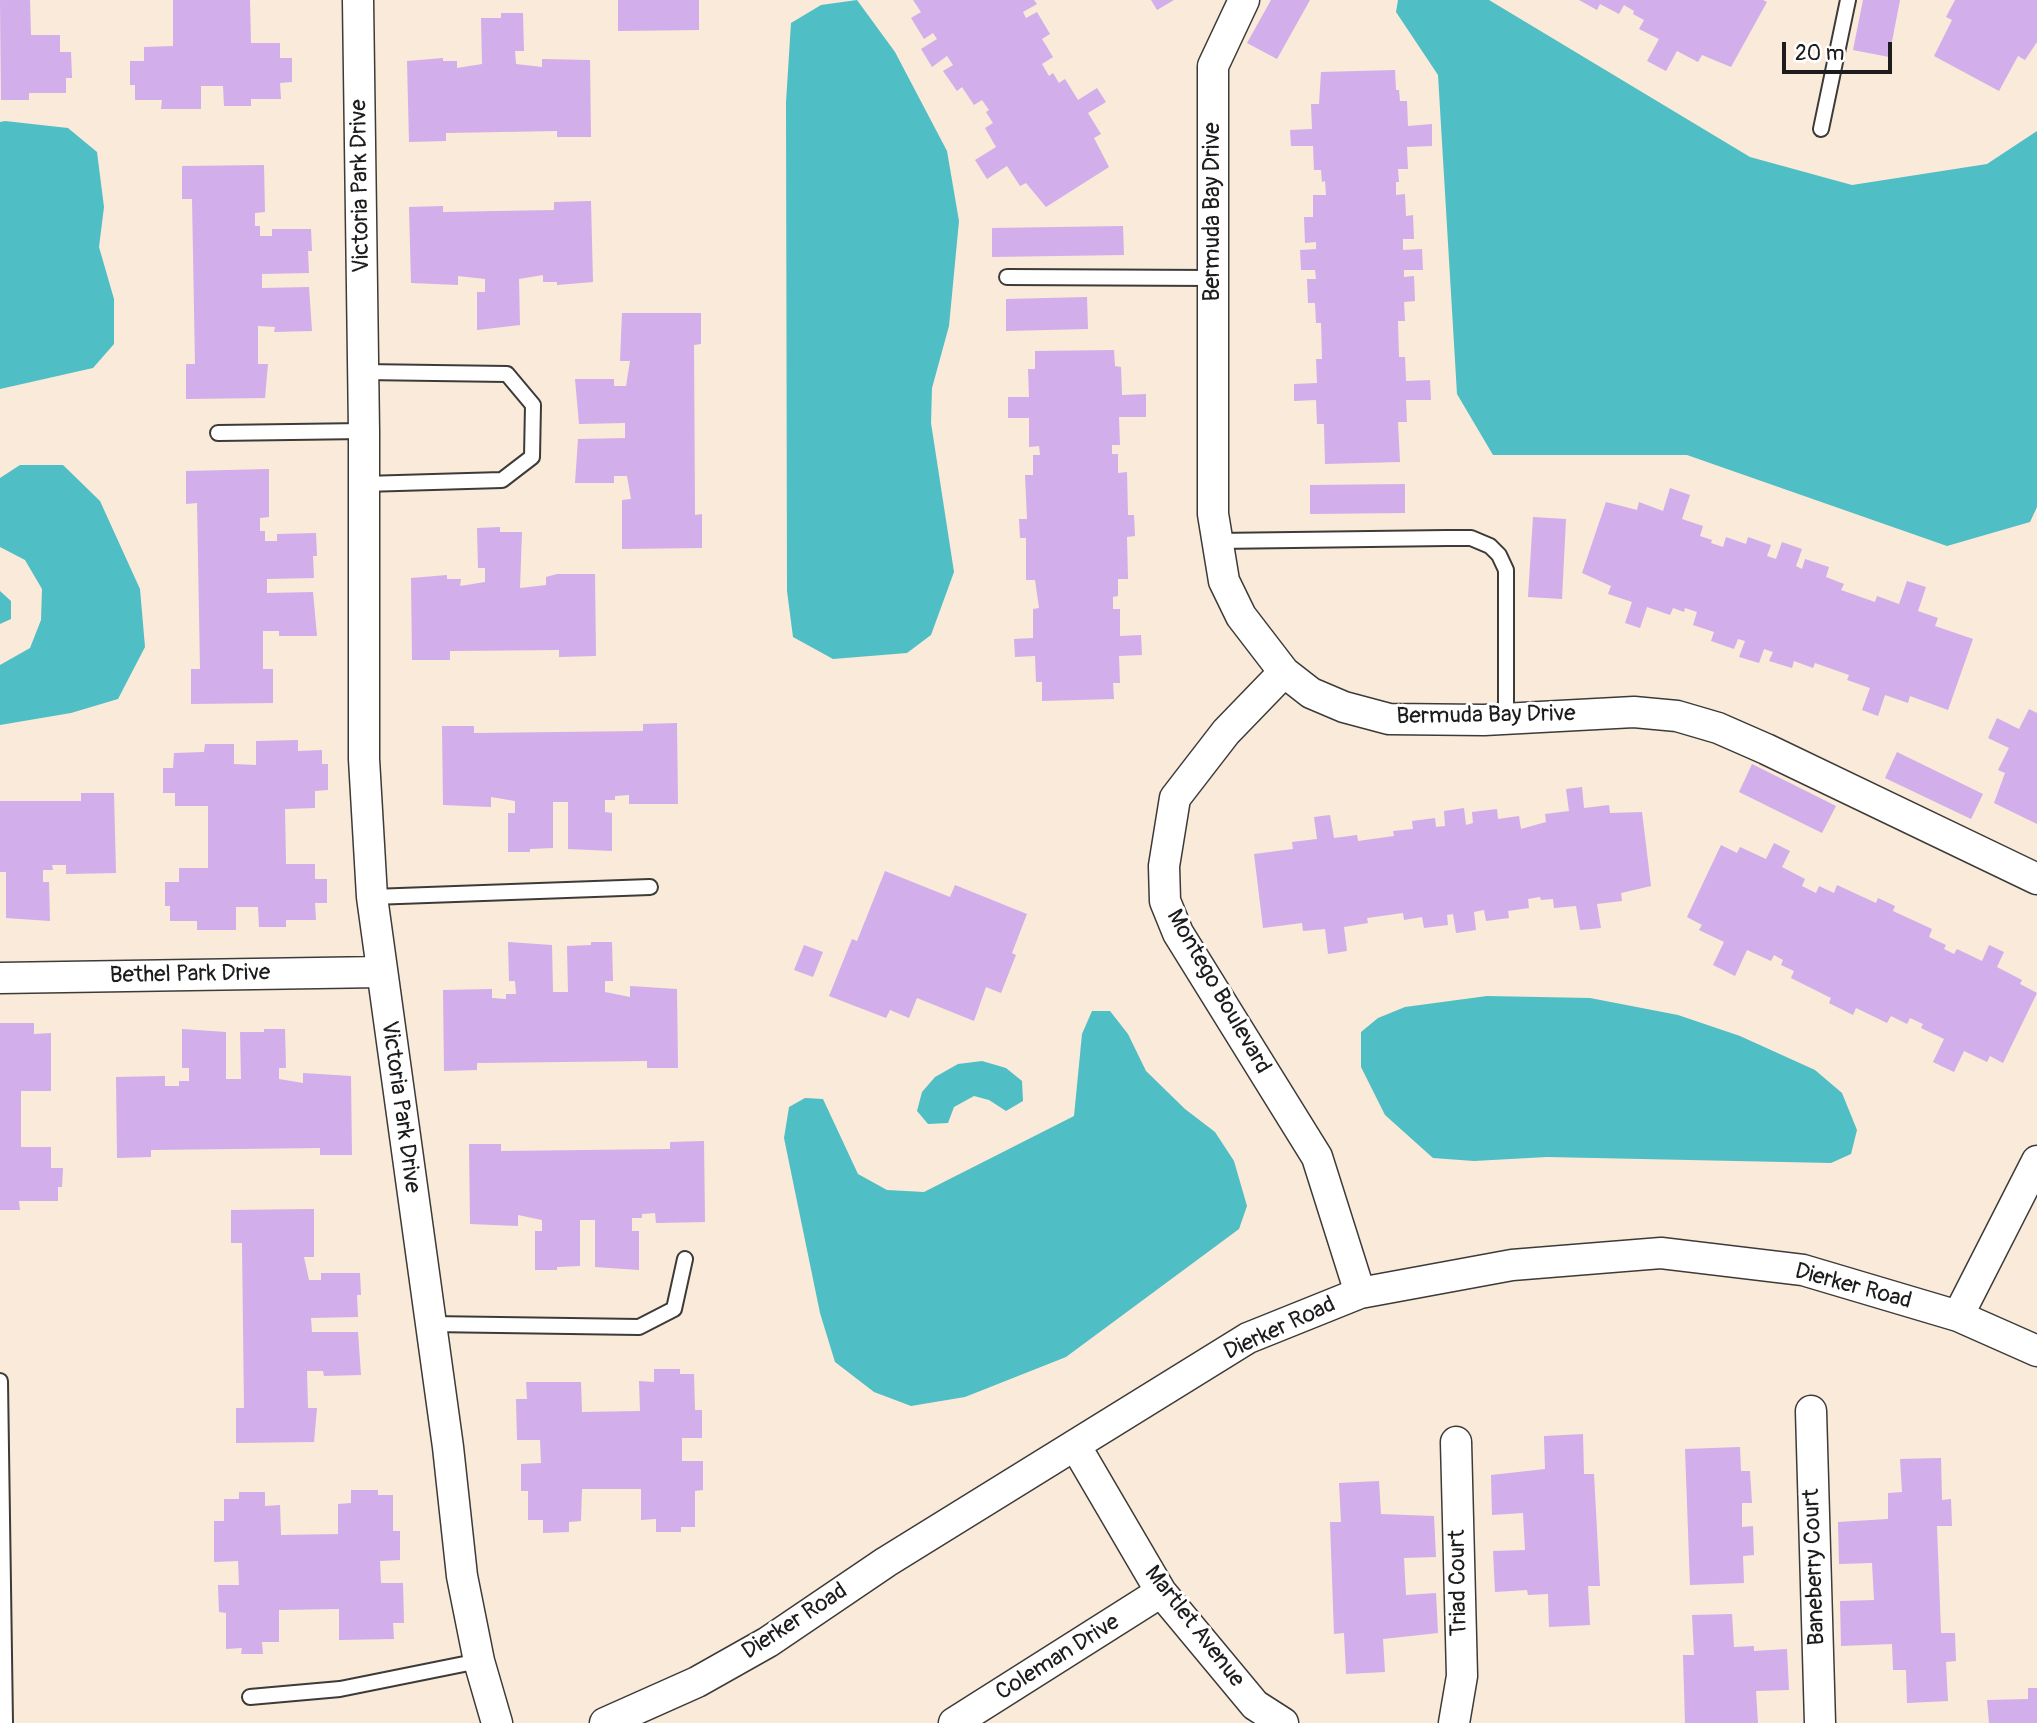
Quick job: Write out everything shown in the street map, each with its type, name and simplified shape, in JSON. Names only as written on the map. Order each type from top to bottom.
[{"type":"street","name":"Victoria Park Drive","points":[[358,0],[364,431],[364,759],[372,897],[462,1576],[479,1661],[497,1723]]},
{"type":"street","name":"Bermuda Bay Drive","points":[[1244,0],[1213,65],[1215,541],[1224,581],[1241,616],[1284,672],[1311,693],[1344,707],[1389,719],[1506,719],[1634,712],[1677,716],[1718,728],[1766,749],[2037,879]]},
{"type":"street","name":"Montego Boulevard","points":[[1284,672],[1226,732],[1175,798],[1164,866],[1165,901],[1178,933],[1317,1157],[1360,1293]]},
{"type":"street","name":"Bethel Park Drive","points":[[0,978],[381,972]]},
{"type":"street","points":[[1958,1316],[2037,1161]]},
{"type":"street","name":"Dierker Road","points":[[605,1723],[697,1682],[768,1642],[886,1562],[1248,1338],[1360,1293],[1512,1265],[1661,1253],[1803,1270],[1958,1316],[2037,1351]]},
{"type":"street","name":"Baneberry Court","points":[[1811,1411],[1820,1723]]},
{"type":"street","name":"Triad Court","points":[[1454,1723],[1462,1676],[1456,1442]]},
{"type":"street","name":"Martlet Avenue","points":[[1075,1445],[1161,1592],[1250,1714],[1283,1723]]},
{"type":"street","name":"Coleman Drive","points":[[954,1723],[1161,1592]]},
{"type":"lane","points":[[1821,129],[1848,0]]},
{"type":"lane","points":[[1007,277],[1212,278]]},
{"type":"lane","points":[[363,372],[507,374],[533,405],[532,457],[502,480],[363,484]]},
{"type":"lane","points":[[218,433],[364,431]]},
{"type":"lane","points":[[1215,541],[1471,538],[1490,546],[1499,555],[1506,570],[1506,719]]},
{"type":"lane","points":[[372,897],[650,887]]},
{"type":"lane","points":[[430,1324],[639,1327],[674,1309],[685,1259]]},
{"type":"lane","points":[[0,1381],[2,1681],[5,1723]]},
{"type":"lane","points":[[250,1697],[340,1689],[479,1661]]},
{"type":"water","points":[[857,0],[895,52],[947,151],[959,221],[949,326],[932,388],[931,423],[954,572],[931,635],[907,653],[833,659],[793,637],[787,591],[786,102],[791,23],[821,5]]},
{"type":"water","points":[[1398,0],[1489,0],[1750,157],[1852,185],[1987,164],[2037,131],[2037,507],[2030,522],[1947,546],[1687,455],[1493,455],[1457,394],[1438,75],[1396,12]]},
{"type":"water","points":[[0,122],[68,128],[97,152],[104,207],[99,247],[114,299],[114,344],[93,368],[0,389]]},
{"type":"water","points":[[20,465],[63,465],[100,501],[140,589],[145,647],[118,699],[71,713],[0,725],[0,665],[30,648],[41,620],[42,589],[25,560],[0,547],[0,478]]},
{"type":"water","points":[[0,591],[11,601],[11,619],[0,624]]},
{"type":"water","points":[[1487,996],[1590,998],[1678,1015],[1740,1036],[1815,1070],[1842,1093],[1857,1130],[1851,1154],[1831,1163],[1547,1157],[1474,1161],[1433,1158],[1385,1115],[1361,1067],[1361,1032],[1378,1018],[1405,1007]]},
{"type":"water","points":[[1092,1011],[1110,1011],[1128,1034],[1146,1071],[1185,1109],[1215,1132],[1234,1161],[1247,1206],[1239,1229],[1066,1357],[965,1397],[911,1406],[874,1392],[835,1362],[820,1313],[784,1138],[789,1107],[805,1098],[823,1099],[858,1174],[887,1190],[924,1192],[1074,1116],[1082,1034]]},
{"type":"water","points":[[982,1061],[1006,1068],[1022,1081],[1023,1101],[1006,1111],[989,1100],[974,1096],[954,1107],[948,1123],[928,1124],[917,1111],[922,1092],[935,1077],[958,1064]]},
{"type":"building","points":[[0,0],[30,0],[31,35],[60,35],[60,52],[71,52],[72,78],[66,78],[66,93],[29,93],[29,100],[1,100]]},
{"type":"building","points":[[173,0],[250,0],[251,43],[280,43],[280,58],[292,58],[292,82],[280,83],[281,99],[251,99],[251,106],[224,106],[223,86],[201,86],[201,109],[161,109],[162,100],[135,100],[135,85],[130,85],[130,61],[144,61],[144,47],[173,46]]},
{"type":"building","points":[[618,0],[699,0],[699,30],[618,31]]},
{"type":"building","points":[[913,0],[1034,0],[1037,4],[1023,12],[1026,18],[1037,12],[1050,34],[1042,39],[1053,57],[1042,64],[1049,76],[1053,73],[1059,83],[1065,79],[1078,100],[1097,88],[1106,102],[1088,113],[1101,134],[1094,138],[1109,167],[1046,207],[1026,183],[1020,186],[1007,166],[987,179],[975,160],[996,147],[985,128],[993,123],[986,112],[989,110],[982,100],[974,105],[962,87],[957,91],[943,71],[953,65],[947,56],[932,67],[921,49],[937,39],[933,33],[924,39],[911,18],[921,12]]},
{"type":"building","points":[[1151,0],[1174,0],[1157,10]]},
{"type":"building","points":[[1271,0],[1310,0],[1277,59],[1247,43]]},
{"type":"building","points":[[1579,0],[1767,2],[1731,67],[1702,55],[1698,62],[1677,51],[1666,71],[1647,61],[1659,39],[1639,29],[1644,20],[1633,14],[1634,11],[1624,5],[1619,14],[1600,4],[1597,10]]},
{"type":"building","points":[[1863,0],[1900,0],[1889,57],[1853,50]]},
{"type":"building","points":[[1955,0],[2037,0],[2037,42],[2025,60],[2018,56],[1999,91],[1934,56],[1952,20],[1946,17]]},
{"type":"building","points":[[501,13],[523,13],[524,51],[515,51],[516,64],[542,67],[542,59],[590,60],[591,137],[557,137],[557,131],[446,133],[446,141],[409,142],[407,61],[443,58],[443,61],[457,61],[457,68],[482,64],[481,18],[501,18]]},
{"type":"building","points":[[1395,70],[1396,90],[1399,90],[1400,101],[1407,101],[1408,126],[1432,124],[1432,146],[1407,147],[1408,169],[1398,169],[1399,182],[1396,182],[1396,195],[1405,194],[1406,216],[1413,215],[1414,239],[1403,239],[1403,250],[1422,249],[1423,270],[1404,270],[1404,277],[1414,276],[1415,301],[1404,302],[1405,321],[1398,321],[1399,357],[1405,357],[1406,381],[1430,380],[1431,400],[1406,400],[1407,422],[1398,422],[1400,462],[1325,464],[1324,424],[1317,424],[1316,400],[1294,401],[1294,384],[1317,383],[1316,359],[1322,359],[1321,323],[1316,323],[1315,303],[1308,303],[1307,279],[1316,279],[1315,270],[1301,270],[1300,250],[1316,249],[1316,242],[1305,243],[1304,217],[1313,217],[1313,195],[1326,195],[1325,181],[1322,182],[1321,170],[1314,170],[1313,146],[1291,146],[1290,130],[1312,129],[1311,104],[1319,104],[1321,72]]},
{"type":"building","points":[[264,165],[265,212],[255,213],[255,226],[260,226],[260,236],[272,236],[272,229],[311,229],[312,251],[308,251],[309,273],[262,274],[262,288],[309,287],[312,331],[274,332],[275,327],[258,326],[258,364],[268,364],[265,398],[186,399],[186,364],[195,364],[192,199],[182,199],[182,166]]},
{"type":"building","points":[[591,201],[593,282],[557,285],[557,282],[543,282],[543,275],[519,279],[520,325],[477,330],[477,292],[485,292],[485,279],[458,276],[458,285],[411,283],[409,207],[443,206],[443,212],[554,210],[554,202]]},
{"type":"building","points":[[1123,226],[1124,255],[992,257],[992,228]]},
{"type":"building","points":[[1087,297],[1088,329],[1006,331],[1006,299]]},
{"type":"building","points":[[622,313],[701,313],[701,344],[694,345],[695,515],[702,514],[702,548],[622,549],[622,500],[631,499],[627,476],[614,476],[614,483],[575,483],[578,439],[625,438],[625,423],[579,424],[575,379],[614,379],[614,386],[626,386],[630,361],[620,361]]},
{"type":"building","points":[[1114,350],[1115,366],[1121,367],[1122,395],[1146,394],[1146,417],[1119,417],[1120,445],[1112,445],[1112,454],[1118,454],[1118,473],[1127,472],[1128,515],[1134,515],[1135,536],[1127,537],[1128,579],[1118,579],[1118,596],[1113,597],[1113,609],[1120,609],[1120,636],[1141,635],[1142,655],[1119,656],[1120,683],[1113,683],[1114,699],[1042,701],[1042,682],[1036,682],[1035,656],[1015,657],[1014,639],[1033,638],[1033,609],[1039,608],[1035,580],[1026,580],[1026,538],[1020,538],[1019,519],[1027,519],[1025,475],[1033,475],[1033,455],[1040,455],[1039,446],[1029,447],[1029,418],[1008,418],[1008,397],[1029,397],[1028,369],[1035,369],[1035,351]]},
{"type":"building","points":[[269,469],[269,517],[260,518],[260,531],[265,531],[265,541],[277,541],[277,534],[316,533],[317,556],[313,556],[314,578],[267,579],[267,593],[313,592],[317,636],[279,636],[279,631],[263,631],[263,669],[273,669],[273,703],[191,704],[191,669],[200,669],[197,503],[186,504],[186,471]]},
{"type":"building","points":[[1405,484],[1405,513],[1310,514],[1310,485]]},
{"type":"building","points":[[1670,488],[1690,495],[1682,519],[1703,526],[1700,536],[1712,540],[1711,543],[1723,547],[1726,537],[1746,544],[1748,537],[1771,545],[1767,556],[1776,559],[1782,542],[1802,549],[1796,566],[1802,569],[1805,559],[1829,567],[1826,577],[1844,584],[1841,590],[1875,602],[1877,596],[1899,604],[1907,581],[1926,587],[1918,611],[1938,618],[1935,626],[1973,639],[1948,710],[1910,696],[1908,703],[1885,695],[1878,716],[1862,710],[1870,688],[1847,680],[1849,675],[1815,663],[1813,668],[1794,661],[1792,668],[1769,661],[1773,652],[1764,649],[1759,663],[1739,657],[1745,641],[1738,639],[1734,649],[1711,641],[1714,632],[1693,625],[1697,612],[1685,608],[1684,612],[1673,608],[1670,615],[1647,607],[1640,628],[1625,623],[1632,602],[1608,594],[1611,586],[1582,573],[1606,502],[1637,510],[1639,502],[1663,511]]},
{"type":"building","points":[[1533,517],[1566,519],[1562,599],[1528,597]]},
{"type":"building","points":[[500,527],[500,532],[522,532],[520,588],[546,585],[546,577],[557,574],[595,574],[596,656],[559,657],[559,650],[450,651],[450,660],[412,660],[411,578],[447,575],[447,579],[461,579],[460,586],[485,582],[485,568],[478,568],[477,528]]},
{"type":"building","points":[[2029,709],[2037,713],[2037,824],[1994,803],[2005,773],[1998,770],[2009,748],[1988,738],[1997,718],[2019,729]]},
{"type":"building","points":[[677,723],[678,804],[629,804],[629,795],[605,800],[605,812],[612,813],[612,851],[568,849],[568,802],[553,802],[553,848],[530,849],[530,852],[508,852],[508,813],[515,813],[515,801],[491,797],[491,807],[443,805],[442,726],[474,726],[474,733],[643,731],[643,724]]},
{"type":"building","points":[[298,740],[298,751],[322,750],[322,764],[328,764],[328,790],[315,791],[315,808],[285,809],[286,864],[315,864],[315,879],[327,879],[327,903],[315,903],[316,920],[286,920],[286,927],[259,927],[258,907],[236,907],[236,930],[197,930],[197,921],[170,921],[170,906],[165,906],[165,882],[179,882],[179,868],[208,868],[208,806],[175,806],[175,793],[163,793],[163,768],[173,768],[174,753],[204,752],[205,744],[234,744],[234,764],[256,765],[256,741]]},
{"type":"building","points":[[1897,752],[1983,794],[1971,819],[1885,778]]},
{"type":"building","points":[[1752,764],[1836,806],[1822,833],[1739,792]]},
{"type":"building","points":[[1582,787],[1584,808],[1609,805],[1610,813],[1642,812],[1651,886],[1621,893],[1622,901],[1597,904],[1601,928],[1580,930],[1576,906],[1554,908],[1553,899],[1541,900],[1540,897],[1528,899],[1529,908],[1508,911],[1509,918],[1486,921],[1484,910],[1474,912],[1476,930],[1456,933],[1453,914],[1447,915],[1448,925],[1424,928],[1422,917],[1404,920],[1403,913],[1367,918],[1368,923],[1344,927],[1347,951],[1328,954],[1325,929],[1303,931],[1302,923],[1263,928],[1254,854],[1293,849],[1292,842],[1317,839],[1314,817],[1330,815],[1334,838],[1357,835],[1358,841],[1394,836],[1393,831],[1413,829],[1412,821],[1435,818],[1436,827],[1445,826],[1444,811],[1464,808],[1466,825],[1473,823],[1472,812],[1497,809],[1498,819],[1519,816],[1521,829],[1546,822],[1545,814],[1569,811],[1566,789]]},
{"type":"building","points":[[81,793],[114,793],[116,873],[66,874],[66,865],[52,865],[53,870],[43,870],[43,882],[49,882],[50,921],[6,918],[6,872],[0,872],[0,801],[81,801]]},
{"type":"building","points":[[1774,843],[1790,851],[1782,867],[1805,879],[1802,886],[1816,893],[1819,886],[1834,893],[1837,885],[1876,903],[1878,898],[1895,906],[1893,911],[1932,929],[1929,937],[1946,945],[1944,949],[1954,954],[1957,949],[1982,961],[1989,945],[2004,952],[1997,967],[2022,980],[2020,984],[2037,993],[2003,1063],[1990,1056],[1987,1062],[1964,1051],[1954,1072],[1933,1062],[1944,1039],[1921,1028],[1923,1024],[1910,1018],[1907,1024],[1891,1016],[1887,1023],[1856,1008],[1853,1015],[1829,1003],[1831,998],[1791,978],[1794,971],[1781,965],[1783,960],[1774,955],[1771,961],[1747,950],[1735,976],[1713,965],[1724,942],[1699,930],[1702,925],[1687,917],[1721,845],[1737,853],[1740,847],[1766,859]]},
{"type":"building","points":[[885,871],[950,897],[955,885],[1027,914],[1012,953],[1016,955],[1001,993],[986,987],[974,1021],[917,998],[909,1018],[890,1010],[886,1018],[829,996],[852,939],[857,941]]},
{"type":"building","points":[[508,942],[552,945],[553,992],[568,992],[567,946],[591,945],[591,942],[612,942],[613,981],[605,981],[605,992],[630,997],[630,986],[677,989],[678,1068],[647,1068],[647,1061],[477,1063],[477,1070],[444,1071],[443,990],[492,989],[492,998],[506,999],[506,994],[516,994],[515,981],[509,981]]},
{"type":"building","points":[[804,945],[823,952],[813,977],[794,970]]},
{"type":"building","points":[[0,1023],[34,1023],[34,1034],[51,1033],[51,1091],[21,1091],[21,1147],[51,1147],[51,1168],[63,1168],[62,1187],[58,1187],[58,1201],[19,1201],[20,1210],[0,1210]]},
{"type":"building","points":[[182,1029],[226,1032],[226,1079],[241,1079],[240,1032],[264,1032],[264,1029],[285,1029],[286,1068],[279,1068],[279,1079],[303,1083],[303,1073],[351,1076],[352,1155],[320,1155],[320,1148],[151,1150],[151,1157],[117,1158],[116,1077],[165,1076],[165,1086],[179,1086],[179,1081],[189,1081],[189,1068],[182,1068]]},
{"type":"building","points":[[704,1141],[705,1222],[656,1223],[655,1213],[642,1214],[642,1218],[632,1218],[632,1231],[639,1231],[639,1270],[595,1267],[595,1220],[580,1220],[580,1266],[557,1267],[557,1270],[535,1270],[535,1231],[542,1231],[542,1220],[518,1215],[518,1226],[470,1224],[469,1144],[501,1144],[501,1151],[670,1149],[670,1142]]},
{"type":"building","points":[[314,1209],[314,1257],[304,1257],[309,1280],[321,1280],[321,1273],[360,1273],[361,1295],[357,1295],[358,1317],[311,1318],[312,1332],[358,1332],[361,1375],[324,1376],[323,1371],[307,1371],[308,1408],[317,1408],[314,1442],[236,1443],[236,1408],[244,1408],[242,1243],[231,1243],[231,1210]]},
{"type":"building","points":[[654,1369],[680,1369],[680,1374],[694,1374],[695,1410],[702,1410],[702,1438],[682,1438],[682,1461],[703,1461],[703,1490],[695,1491],[695,1527],[681,1527],[681,1532],[656,1532],[656,1519],[641,1520],[641,1489],[582,1489],[581,1521],[569,1522],[569,1532],[543,1533],[543,1520],[528,1520],[528,1491],[521,1491],[521,1464],[541,1463],[540,1440],[517,1440],[516,1399],[527,1399],[526,1382],[581,1382],[582,1412],[640,1411],[639,1381],[654,1382]]},
{"type":"building","points":[[1583,1434],[1584,1474],[1594,1474],[1600,1586],[1588,1586],[1590,1625],[1549,1627],[1548,1594],[1528,1595],[1527,1590],[1495,1592],[1493,1551],[1525,1550],[1523,1513],[1492,1515],[1491,1475],[1545,1469],[1544,1436]]},
{"type":"building","points":[[1740,1447],[1741,1471],[1750,1471],[1752,1503],[1742,1503],[1742,1527],[1753,1526],[1754,1555],[1743,1556],[1744,1583],[1690,1585],[1685,1449]]},
{"type":"building","points":[[1941,1458],[1942,1500],[1951,1499],[1952,1526],[1937,1526],[1941,1633],[1955,1633],[1956,1661],[1946,1662],[1948,1701],[1907,1703],[1906,1670],[1893,1670],[1892,1644],[1841,1646],[1840,1601],[1874,1600],[1872,1563],[1839,1564],[1838,1522],[1888,1519],[1888,1493],[1902,1492],[1900,1459]]},
{"type":"building","points":[[1379,1481],[1381,1514],[1434,1516],[1436,1557],[1404,1558],[1406,1595],[1436,1593],[1438,1633],[1383,1639],[1385,1672],[1346,1674],[1344,1633],[1334,1634],[1330,1522],[1341,1522],[1339,1483]]},
{"type":"building","points":[[351,1490],[378,1490],[378,1495],[393,1495],[393,1531],[400,1531],[400,1560],[380,1561],[381,1583],[403,1583],[404,1623],[393,1623],[394,1639],[339,1640],[339,1609],[279,1610],[279,1642],[262,1642],[263,1654],[241,1654],[242,1648],[226,1649],[226,1613],[219,1612],[218,1585],[239,1585],[238,1561],[214,1562],[214,1521],[224,1521],[224,1499],[239,1499],[239,1492],[265,1492],[265,1506],[280,1505],[281,1535],[338,1534],[338,1504],[351,1503]]},
{"type":"building","points":[[1732,1614],[1734,1647],[1754,1646],[1754,1651],[1787,1649],[1789,1690],[1756,1691],[1758,1723],[1685,1723],[1683,1655],[1694,1655],[1692,1615]]},
{"type":"building","points":[[2028,1688],[2037,1688],[2037,1723],[1989,1723],[1987,1700],[2028,1699]]}]
